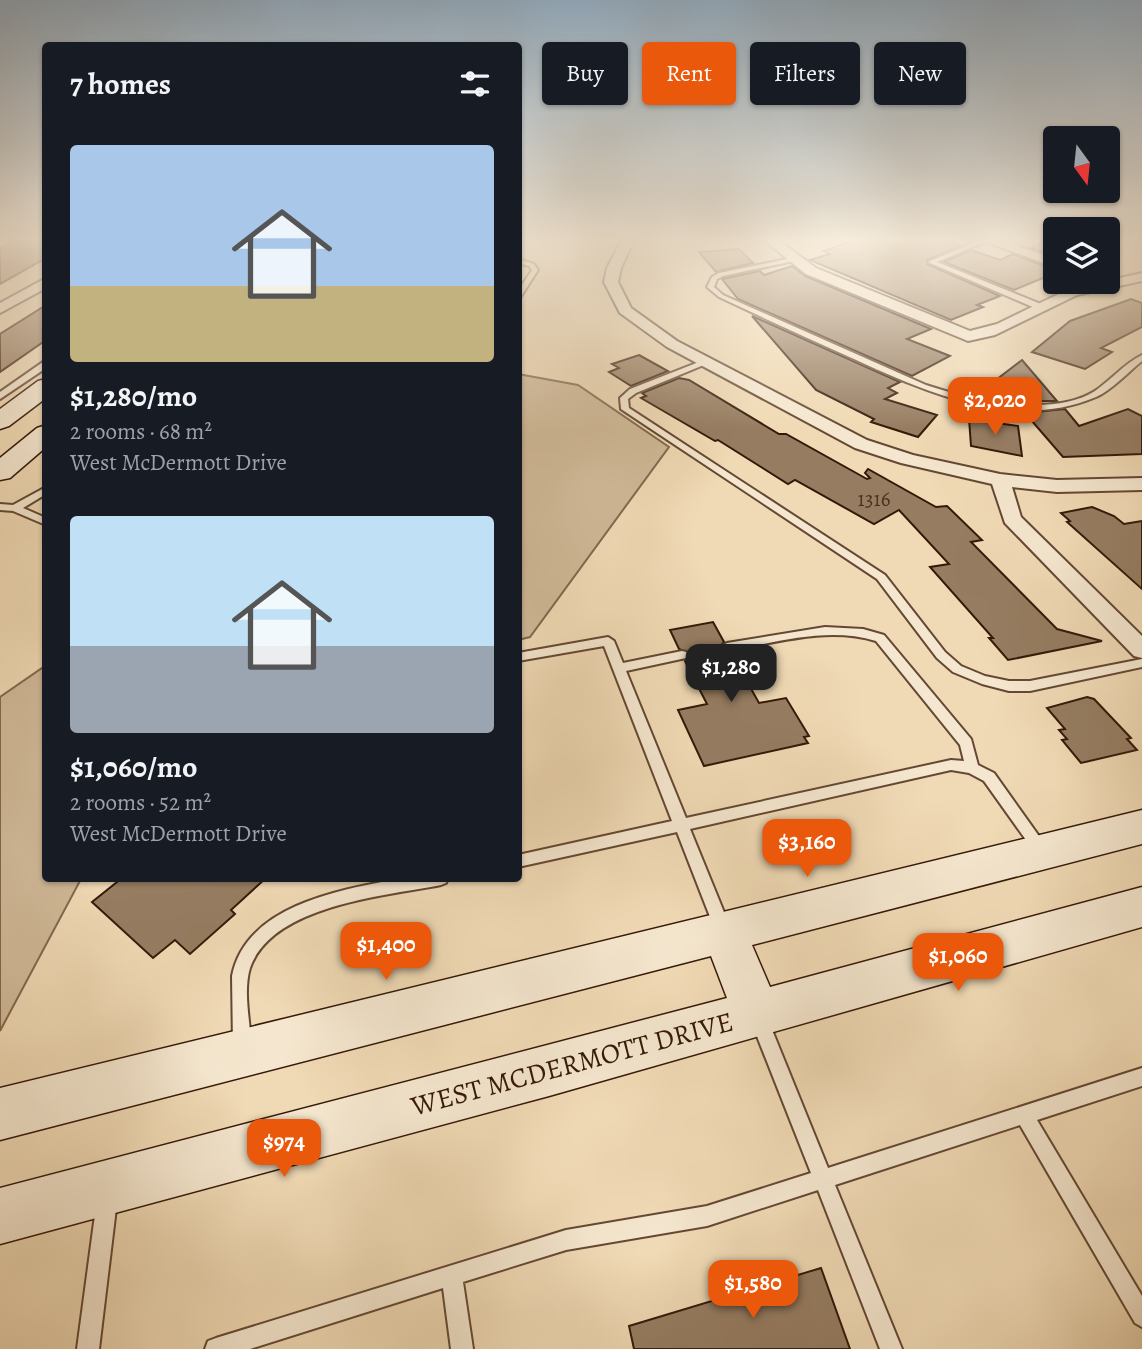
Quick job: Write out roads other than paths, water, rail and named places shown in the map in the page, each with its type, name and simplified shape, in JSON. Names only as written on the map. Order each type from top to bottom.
[{"type":"main road","points":[[0,421],[42,389]]},
{"type":"main road","points":[[0,472],[42,436]]},
{"type":"main road","points":[[0,1114],[725,934],[1142,827]]},
{"type":"main road","name":"WEST MCDERMOTT DRIVE","points":[[0,1216],[757,1014],[1142,907]]},
{"type":"main road","points":[[725,934],[757,1014]]},
{"type":"street","points":[[621,303],[625,310],[650,330],[861,444],[908,459],[1000,480],[1058,486],[1142,484]]},
{"type":"street","points":[[885,303],[959,335],[978,337],[992,334],[1046,303]]},
{"type":"street","points":[[1000,480],[1012,519],[1142,650]]},
{"type":"lane","points":[[736,303],[923,387],[998,406],[1037,407],[1071,403],[1096,394],[1142,356]]},
{"type":"lane","points":[[1031,303],[1038,306]]},
{"type":"lane","points":[[707,362],[633,391],[624,398],[625,409],[881,578],[941,655],[957,669],[982,680],[1019,686],[1142,663]]},
{"type":"lane","points":[[0,396],[42,367]]},
{"type":"lane","points":[[15,508],[42,492]]},
{"type":"lane","points":[[0,507],[15,508],[42,520]]},
{"type":"lane","points":[[727,647],[838,631],[864,632],[880,638],[966,743],[972,768]]},
{"type":"lane","points":[[522,656],[608,641],[725,934]]},
{"type":"lane","points":[[618,668],[682,655]]},
{"type":"lane","points":[[522,860],[951,765],[972,768],[989,777],[1044,853]]},
{"type":"lane","points":[[242,1053],[242,968],[252,948],[267,932],[284,917],[313,907],[422,882]]},
{"type":"lane","points":[[757,1014],[891,1349]]},
{"type":"lane","points":[[216,1349],[566,1240],[707,1216],[1142,1077]]},
{"type":"lane","points":[[1024,1115],[1142,1316]]},
{"type":"lane","points":[[88,1349],[108,1187]]},
{"type":"lane","points":[[452,1276],[462,1349]]}]
